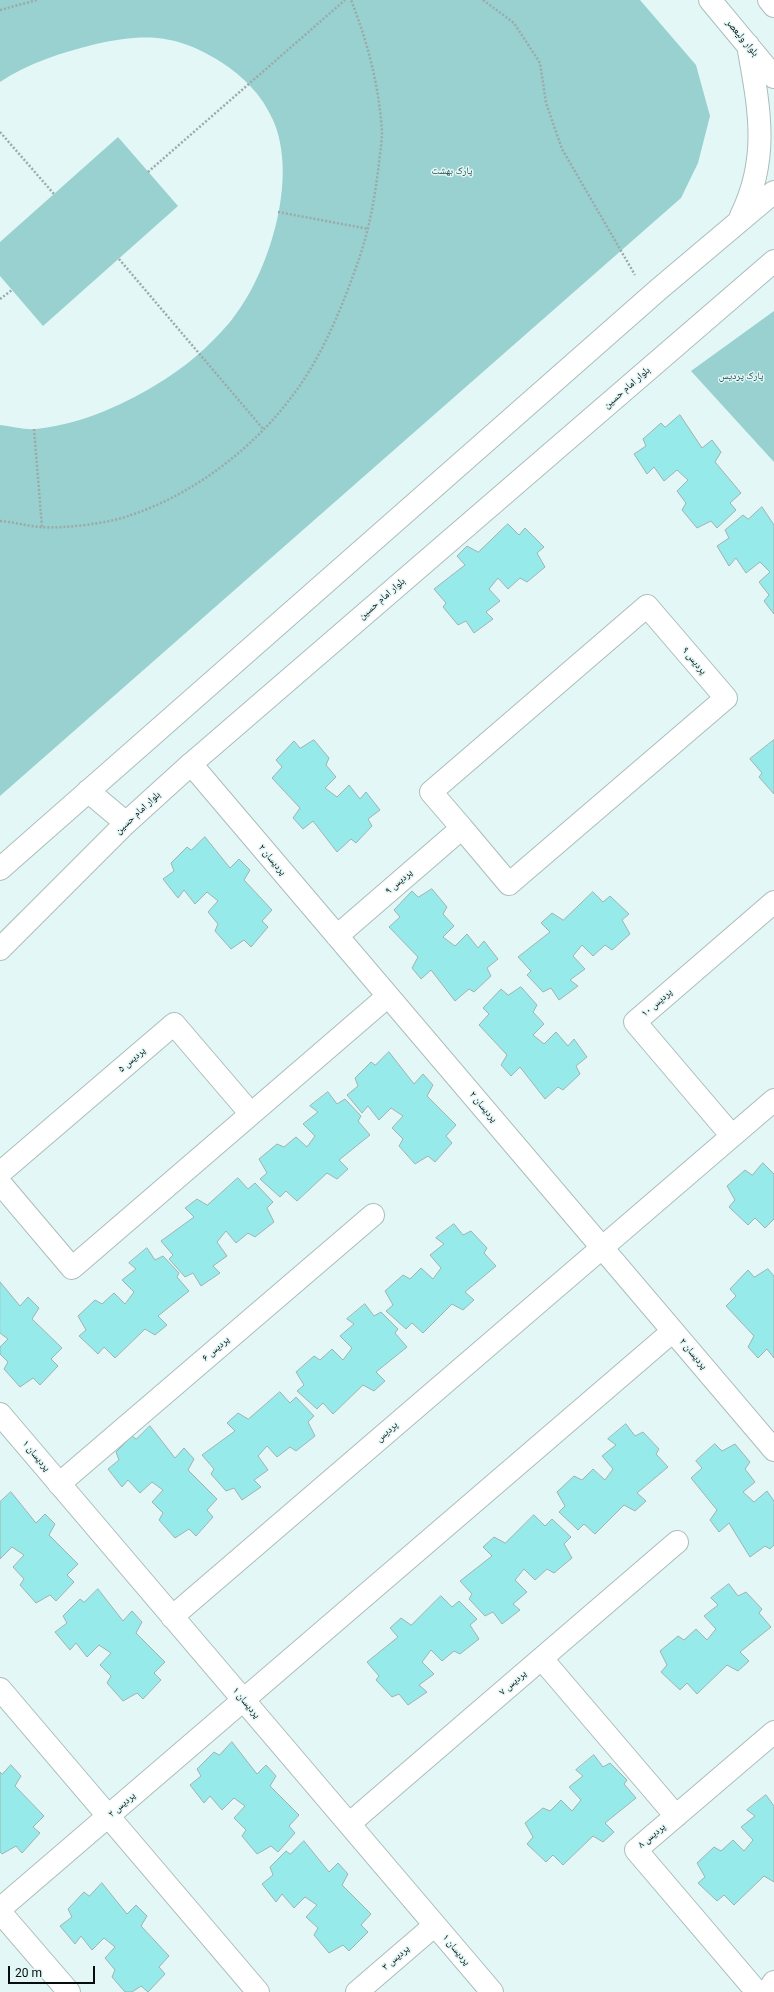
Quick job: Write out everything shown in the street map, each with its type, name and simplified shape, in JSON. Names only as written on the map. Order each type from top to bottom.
[{"type":"street","name":"بلوار ولیعصر","points":[[710,0],[774,77]]},
{"type":"street","points":[[738,222],[752,193],[758,159],[759,117],[748,45]]},
{"type":"street","points":[[0,868],[648,299],[774,192]]},
{"type":"street","name":"بلوار امام حسین","points":[[0,949],[126,823],[191,764],[772,264]]},
{"type":"street","name":"پردیس ۹","points":[[647,606],[726,698],[509,884],[462,828],[430,792],[647,606]]},
{"type":"street","name":"پردیسان ۲","points":[[191,764],[774,1450]]},
{"type":"street","points":[[88,791],[126,823]]},
{"type":"street","name":"پردیس ۹","points":[[337,936],[462,828]]},
{"type":"street","name":"پردیس ۱۰","points":[[732,1136],[635,1022],[774,902]]},
{"type":"street","points":[[4,1196],[72,1268],[388,996]]},
{"type":"street","name":"پردیس ۵","points":[[0,1173],[174,1024],[250,1114]]},
{"type":"street","points":[[602,1248],[774,1100]]},
{"type":"street","name":"پردیس ۶","points":[[59,1484],[373,1215]]},
{"type":"street","name":"پردیس","points":[[172,1617],[602,1248]]},
{"type":"street","name":"پردیس ۲","points":[[0,1909],[673,1331]]},
{"type":"street","name":"پردیسان ۱","points":[[0,1414],[492,1992]]},
{"type":"street","name":"پردیس ۷","points":[[349,1824],[677,1542]]},
{"type":"street","points":[[542,1658],[676,1816]]},
{"type":"street","points":[[0,1689],[258,1992]]},
{"type":"street","name":"پردیس ۸","points":[[757,1992],[636,1850],[774,1732]]},
{"type":"street","points":[[0,1912],[69,1992]]},
{"type":"street","name":"پردیس ۳","points":[[357,1992],[435,1925]]},
{"type":"street","points":[[767,1992],[774,1982]]},
{"type":"path","points":[[0,10],[36,0]]},
{"type":"path","points":[[148,172],[345,0]]},
{"type":"path","points":[[0,521],[42,527],[81,525],[130,516],[137,513],[180,494],[218,469],[264,430],[293,395],[316,359],[351,279],[369,229],[375,201],[382,134],[376,78],[365,36],[351,0]]},
{"type":"path","points":[[483,0],[514,23],[540,62],[546,103],[562,149],[648,299]]},
{"type":"path","points":[[0,132],[54,194]]},
{"type":"path","points":[[278,212],[369,229]]},
{"type":"path","points":[[118,259],[264,430]]},
{"type":"path","points":[[0,299],[12,290]]},
{"type":"path","points":[[34,429],[42,527]]},
{"type":"green space","name":"پارک بهشت","points":[[0,0],[640,0],[696,65],[710,116],[698,163],[681,198],[0,796],[0,425],[36,429],[67,424],[97,414],[127,401],[154,386],[185,365],[213,341],[230,322],[244,302],[257,279],[268,253],[276,225],[281,197],[283,169],[280,143],[273,120],[258,94],[237,73],[221,62],[190,46],[175,41],[145,37],[114,40],[96,44],[46,59],[22,69],[0,82]]},
{"type":"green space","points":[[118,137],[178,206],[43,326],[0,276],[0,242]]},
{"type":"green space","name":"پارک پردیس","points":[[774,311],[774,462],[691,371]]},
{"type":"building","points":[[680,415],[702,448],[712,440],[721,452],[715,462],[741,493],[730,503],[736,510],[717,528],[711,521],[697,528],[682,510],[686,503],[677,491],[688,480],[677,470],[664,481],[654,467],[647,474],[634,454],[646,446],[643,439],[661,423],[665,427]]},
{"type":"building","points":[[762,507],[774,525],[774,614],[764,601],[769,595],[759,582],[770,572],[760,562],[746,573],[736,558],[729,566],[717,546],[729,538],[725,530],[743,515],[748,519]]},
{"type":"building","points":[[508,524],[519,535],[525,528],[544,547],[537,553],[545,567],[527,582],[520,578],[508,589],[498,578],[489,589],[500,601],[486,612],[493,619],[474,633],[466,621],[458,625],[443,607],[446,603],[434,589],[465,565],[457,556],[467,546],[478,552]]},
{"type":"building","points":[[314,740],[329,758],[326,765],[336,777],[325,788],[337,797],[349,785],[360,799],[366,792],[380,810],[368,819],[372,826],[356,843],[351,839],[337,852],[313,821],[303,829],[293,818],[300,808],[272,778],[282,767],[276,760],[294,741],[300,748]]},
{"type":"building","points":[[774,740],[774,794],[759,777],[762,773],[750,759]]},
{"type":"building","points":[[205,837],[230,868],[239,859],[250,870],[244,880],[272,910],[262,921],[268,927],[251,947],[244,940],[231,949],[215,931],[218,924],[208,912],[218,901],[207,892],[195,904],[184,890],[178,898],[163,879],[174,871],[171,863],[187,847],[191,850]]},
{"type":"building","points":[[432,889],[447,907],[443,914],[454,926],[443,937],[455,946],[467,934],[478,948],[484,941],[498,959],[487,968],[491,976],[474,992],[469,989],[455,1001],[431,970],[421,979],[412,968],[418,957],[389,927],[400,917],[394,910],[412,891],[418,897]]},
{"type":"building","points":[[593,892],[603,902],[610,896],[629,914],[622,920],[630,934],[612,950],[605,945],[593,956],[582,945],[573,956],[585,969],[570,980],[578,986],[559,1000],[551,988],[543,992],[527,975],[531,971],[518,957],[550,932],[541,923],[552,913],[563,920]]},
{"type":"building","points":[[521,987],[537,1005],[533,1012],[544,1024],[533,1035],[544,1044],[556,1032],[568,1046],[574,1039],[587,1057],[576,1066],[580,1074],[563,1090],[558,1087],[545,1099],[520,1067],[511,1076],[501,1065],[507,1055],[479,1025],[489,1014],[483,1008],[501,989],[508,995]]},
{"type":"building","points":[[389,1052],[414,1084],[423,1074],[433,1085],[427,1096],[456,1125],[446,1136],[452,1143],[435,1162],[428,1156],[415,1164],[399,1146],[403,1139],[392,1128],[403,1116],[391,1108],[379,1120],[368,1106],[362,1113],[347,1095],[358,1086],[355,1078],[371,1062],[375,1065]]},
{"type":"building","points":[[328,1092],[337,1104],[345,1099],[361,1116],[358,1121],[370,1135],[339,1160],[348,1169],[337,1179],[327,1173],[297,1201],[286,1191],[280,1197],[260,1179],[267,1173],[259,1159],[277,1144],[284,1147],[296,1137],[307,1147],[315,1136],[303,1124],[318,1112],[310,1106]]},
{"type":"building","points":[[763,1163],[774,1174],[774,1219],[765,1228],[755,1218],[748,1225],[729,1207],[735,1200],[727,1186],[745,1170],[752,1175]]},
{"type":"building","points":[[238,1178],[248,1189],[255,1183],[273,1202],[267,1208],[274,1222],[255,1237],[248,1233],[236,1243],[226,1231],[217,1242],[227,1256],[213,1266],[220,1273],[201,1286],[193,1273],[185,1277],[169,1259],[173,1255],[161,1241],[194,1217],[185,1208],[197,1199],[207,1205]]},
{"type":"building","points":[[454,1224],[463,1235],[471,1231],[487,1248],[484,1253],[496,1266],[465,1292],[474,1300],[463,1310],[452,1304],[423,1333],[412,1323],[406,1329],[386,1311],[393,1305],[385,1291],[403,1275],[410,1279],[421,1268],[433,1279],[441,1268],[430,1255],[444,1244],[436,1238]]},
{"type":"building","points":[[147,1248],[155,1260],[163,1256],[179,1273],[177,1277],[189,1291],[158,1316],[167,1325],[155,1335],[145,1329],[115,1358],[104,1347],[98,1354],[79,1336],[86,1330],[78,1316],[95,1300],[102,1304],[114,1293],[125,1304],[134,1292],[122,1280],[136,1269],[129,1263]]},
{"type":"building","points":[[768,1269],[774,1276],[774,1358],[767,1349],[758,1358],[748,1347],[754,1336],[726,1306],[736,1296],[730,1289],[748,1270],[754,1277]]},
{"type":"building","points":[[0,1282],[20,1306],[28,1297],[39,1308],[32,1319],[62,1348],[51,1359],[58,1366],[40,1385],[33,1378],[20,1387],[4,1369],[8,1362],[0,1354],[0,1347],[8,1339],[0,1333]]},
{"type":"building","points":[[365,1304],[374,1316],[381,1312],[398,1329],[395,1333],[407,1347],[376,1372],[385,1381],[374,1391],[363,1385],[333,1414],[323,1403],[317,1409],[297,1391],[304,1385],[296,1372],[314,1356],[320,1360],[332,1349],[343,1360],[352,1348],[340,1336],[354,1324],[347,1319]]},
{"type":"building","points":[[280,1392],[290,1403],[296,1397],[314,1416],[308,1422],[315,1436],[296,1451],[290,1447],[277,1457],[267,1446],[258,1456],[268,1470],[254,1480],[261,1487],[242,1500],[234,1488],[226,1491],[211,1474],[214,1469],[202,1455],[235,1431],[227,1423],[238,1413],[248,1419]]},
{"type":"building","points":[[626,1424],[635,1436],[643,1432],[659,1449],[656,1454],[668,1467],[637,1493],[646,1501],[635,1511],[624,1505],[595,1534],[584,1524],[578,1530],[559,1512],[565,1506],[557,1492],[574,1476],[582,1480],[593,1469],[605,1480],[613,1469],[602,1456],[616,1445],[608,1439]]},
{"type":"building","points":[[150,1426],[175,1458],[184,1448],[194,1459],[188,1470],[217,1499],[207,1510],[213,1517],[196,1536],[189,1529],[175,1538],[159,1520],[163,1513],[152,1502],[163,1490],[152,1482],[140,1493],[128,1480],[122,1487],[108,1469],[119,1460],[116,1452],[132,1436],[136,1439]]},
{"type":"building","points":[[715,1444],[722,1451],[735,1444],[750,1462],[745,1469],[755,1482],[743,1492],[754,1502],[767,1491],[774,1501],[774,1545],[770,1549],[765,1546],[750,1557],[729,1523],[719,1532],[710,1520],[717,1510],[691,1478],[702,1468],[696,1461]]},
{"type":"building","points":[[11,1492],[36,1523],[45,1514],[55,1524],[49,1535],[78,1564],[67,1575],[74,1582],[56,1601],[50,1595],[36,1603],[20,1585],[24,1579],[13,1567],[24,1555],[12,1547],[0,1559],[0,1502]]},
{"type":"building","points":[[534,1515],[545,1526],[552,1519],[571,1537],[564,1544],[572,1558],[554,1573],[547,1569],[535,1580],[524,1569],[515,1580],[527,1592],[513,1604],[520,1610],[502,1624],[493,1612],[485,1616],[469,1599],[472,1594],[460,1581],[492,1556],[483,1547],[494,1537],[505,1543]]},
{"type":"building","points":[[729,1584],[738,1596],[746,1592],[762,1609],[759,1613],[771,1627],[740,1652],[749,1661],[738,1671],[727,1665],[697,1694],[687,1683],[680,1690],[661,1672],[667,1665],[660,1651],[678,1636],[684,1640],[696,1629],[707,1640],[716,1629],[704,1616],[718,1605],[711,1598]]},
{"type":"building","points":[[98,1589],[123,1621],[132,1611],[142,1622],[136,1633],[165,1662],[154,1673],[161,1680],[143,1699],[137,1693],[123,1701],[107,1683],[111,1676],[100,1665],[111,1653],[99,1645],[87,1657],[76,1643],[70,1650],[55,1632],[67,1623],[63,1616],[80,1599],[84,1602]]},
{"type":"building","points":[[441,1596],[452,1607],[459,1601],[477,1619],[470,1625],[479,1639],[460,1654],[454,1651],[442,1661],[431,1650],[422,1662],[434,1674],[419,1685],[427,1692],[408,1705],[399,1694],[392,1697],[376,1680],[379,1676],[367,1662],[398,1637],[390,1628],[401,1618],[411,1625]]},
{"type":"building","points":[[232,1742],[257,1774],[266,1765],[276,1776],[270,1786],[299,1815],[289,1826],[295,1833],[278,1852],[271,1846],[257,1854],[242,1836],[246,1830],[234,1818],[245,1806],[234,1798],[222,1810],[210,1796],[204,1803],[190,1785],[201,1776],[197,1769],[214,1752],[219,1755]]},
{"type":"building","points":[[594,1755],[603,1767],[610,1763],[627,1780],[624,1784],[636,1798],[605,1823],[614,1832],[603,1842],[593,1836],[563,1865],[553,1855],[546,1862],[527,1844],[533,1837],[525,1823],[543,1808],[550,1811],[561,1800],[572,1811],[581,1800],[569,1787],[583,1776],[576,1770]]},
{"type":"building","points":[[11,1765],[21,1776],[15,1786],[44,1816],[33,1827],[40,1833],[22,1853],[16,1846],[2,1854],[0,1852],[0,1772],[2,1774]]},
{"type":"building","points":[[766,1795],[774,1806],[774,1882],[764,1876],[734,1905],[724,1895],[717,1901],[698,1883],[705,1877],[697,1863],[714,1847],[721,1851],[733,1840],[744,1851],[753,1840],[741,1827],[755,1816],[747,1810]]},
{"type":"building","points":[[304,1841],[329,1872],[338,1863],[348,1874],[342,1885],[371,1914],[361,1925],[368,1932],[349,1951],[343,1945],[329,1953],[314,1935],[318,1928],[306,1917],[317,1905],[305,1897],[294,1908],[282,1894],[276,1902],[262,1884],[273,1875],[270,1867],[286,1851],[290,1854]]},
{"type":"building","points":[[102,1883],[127,1914],[136,1905],[147,1916],[141,1926],[169,1956],[159,1967],[165,1974],[148,1992],[141,1986],[132,1992],[125,1992],[112,1977],[115,1970],[105,1958],[115,1947],[104,1938],[92,1950],[81,1936],[75,1944],[60,1926],[72,1917],[68,1909],[84,1892],[89,1896]]}]
